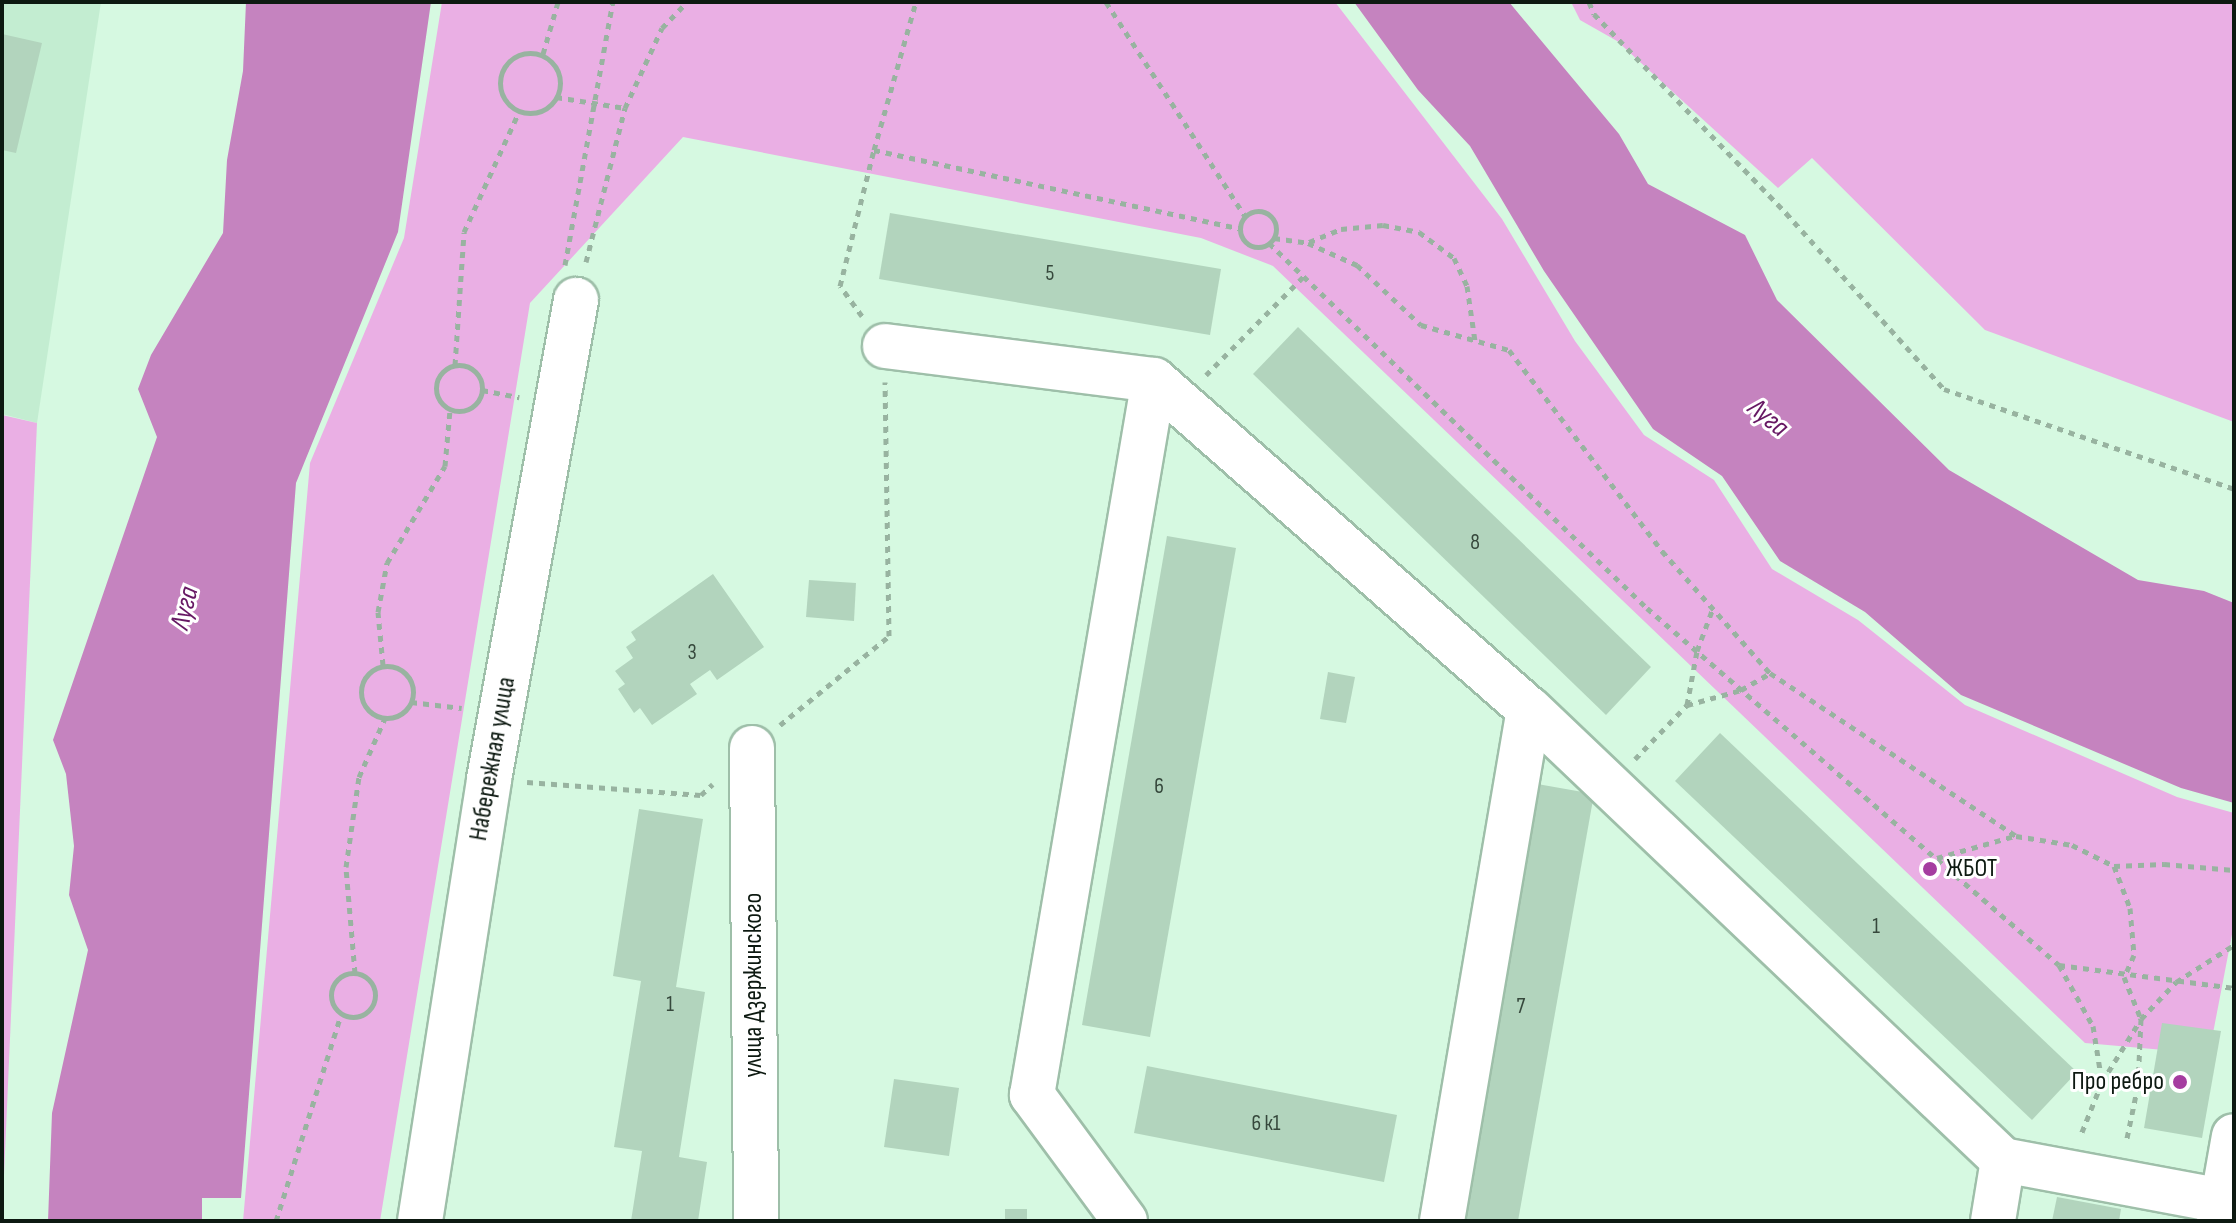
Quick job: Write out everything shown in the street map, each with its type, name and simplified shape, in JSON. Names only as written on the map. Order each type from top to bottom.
[{"type":"street","name":"Набережная улица","points":[[420,1221],[489,779],[576,300]]},
{"type":"street","points":[[885,346],[1166,391],[1529,709],[2003,1160],[2119,1180],[2221,1211],[2234,1136]]},
{"type":"street","points":[[1125,1221],[1032,1095],[1166,391]]},
{"type":"street","points":[[1442,1221],[1529,709]]},
{"type":"street","name":"улица Дзержинского","points":[[752,748],[756,1221]]},
{"type":"street","points":[[1993,1221],[2003,1160]]},
{"type":"path","points":[[543,54],[558,2]]},
{"type":"path","points":[[576,300],[625,108],[662,28],[687,2]]},
{"type":"path","points":[[489,779],[701,795],[752,748],[889,636],[885,346],[840,286],[916,2]]},
{"type":"path","points":[[1106,2],[1245,216]]},
{"type":"path","points":[[1589,2],[1594,14],[1786,213],[1944,389],[2234,489]]},
{"type":"path","points":[[524,53],[543,54],[558,70],[556,97],[546,108],[519,112],[501,94],[503,68],[524,53]]},
{"type":"path","points":[[556,97],[625,108]]},
{"type":"path","points":[[455,365],[464,232],[519,112]]},
{"type":"path","points":[[874,150],[1239,228]]},
{"type":"path","points":[[2102,1082],[2093,1026],[2059,965],[1697,651],[1304,276],[1272,240],[1271,216],[1258,210],[1245,216],[1239,228],[1243,241],[1252,246],[1272,240],[1308,243],[1357,265],[1421,325],[1509,350],[1662,551],[1770,673],[2016,836],[2072,845],[2114,866],[2164,864],[2234,870]]},
{"type":"path","points":[[1308,243],[1341,229],[1383,225],[1419,232],[1454,258],[1467,286],[1475,341]]},
{"type":"path","points":[[1166,391],[1304,276]]},
{"type":"path","points":[[383,665],[378,612],[387,563],[445,466],[450,410],[436,390],[440,374],[455,365],[469,367],[480,377],[482,390],[467,410],[450,410]]},
{"type":"path","points":[[482,390],[525,398]]},
{"type":"path","points":[[1687,705],[1697,651],[1713,608]]},
{"type":"path","points":[[383,665],[404,671],[411,680],[411,702],[405,711],[385,718],[367,710],[360,692],[367,674],[383,665]]},
{"type":"path","points":[[1610,785],[1687,705],[1741,690],[1770,673]]},
{"type":"path","points":[[411,702],[469,709]]},
{"type":"path","points":[[355,973],[340,976],[331,988],[331,1003],[341,1015],[354,1017],[374,1002],[374,989],[355,973],[346,867],[359,777],[385,718]]},
{"type":"path","points":[[1937,858],[2016,836]]},
{"type":"path","points":[[2114,866],[2130,908],[2134,955],[2124,977],[2141,1019],[2138,1085],[2119,1180]]},
{"type":"path","points":[[2066,1171],[2102,1082],[2141,1019],[2176,982],[2234,945]]},
{"type":"path","points":[[2059,965],[2124,977],[2234,988]]},
{"type":"path","points":[[276,1221],[341,1015]]},
{"type":"shaded area","points":[[2,2],[101,2],[37,423],[2,414]]},
{"type":"shaded area","points":[[442,2],[1335,2],[1502,219],[1575,341],[1644,435],[1714,480],[1772,569],[1858,620],[1965,705],[2177,797],[2234,813],[2234,924],[2209,1054],[2085,1043],[1273,266],[1201,238],[683,137],[530,303],[380,1221],[243,1221],[310,463],[404,238]]},
{"type":"shaded area","points":[[1571,2],[2234,2],[2234,422],[1985,330],[1812,158],[1778,188],[1617,41],[1580,20]]},
{"type":"shaded area","points":[[2,415],[37,423],[2,1221]]},
{"type":"water","name":"Луга","points":[[246,2],[431,2],[398,232],[296,483],[241,1198],[202,1198],[202,1221],[48,1221],[52,1113],[88,950],[69,895],[74,846],[66,774],[53,740],[157,437],[138,389],[151,355],[223,233],[227,160],[243,71]]},
{"type":"water","name":"Луга","points":[[1354,2],[1509,2],[1619,134],[1648,184],[1745,235],[1777,300],[1949,470],[2138,580],[2204,591],[2234,603],[2234,803],[2181,788],[1961,695],[1865,612],[1780,561],[1722,476],[1653,429],[1544,271],[1470,146],[1418,90]]},
{"type":"building","points":[[2,34],[42,43],[16,153],[2,150]]},
{"type":"building","points":[[890,213],[1221,269],[1210,335],[879,279]]},
{"type":"building","points":[[1298,327],[1651,667],[1606,715],[1253,374]]},
{"type":"building","points":[[1167,536],[1236,548],[1150,1037],[1082,1025]]},
{"type":"building","points":[[713,574],[764,647],[717,680],[710,670],[690,684],[697,694],[652,725],[640,708],[634,713],[618,689],[625,684],[615,671],[633,658],[626,647],[636,640],[631,632]]},
{"type":"building","points":[[809,580],[856,583],[854,621],[806,617]]},
{"type":"building","points":[[1328,672],[1355,677],[1346,723],[1320,719]]},
{"type":"building","points":[[1720,733],[2077,1072],[2032,1120],[1675,781]]},
{"type":"building","points":[[1526,782],[1594,794],[1518,1221],[1448,1221]]},
{"type":"building","points":[[639,809],[703,819],[676,987],[705,992],[679,1157],[707,1162],[698,1221],[631,1221],[642,1151],[614,1147],[641,981],[613,976]]},
{"type":"building","points":[[2162,1023],[2221,1031],[2202,1138],[2144,1128]]},
{"type":"building","points":[[1147,1066],[1397,1115],[1384,1182],[1134,1133]]},
{"type":"building","points":[[894,1079],[959,1088],[949,1156],[884,1147]]},
{"type":"building","points":[[2057,1197],[2121,1209],[2119,1221],[2052,1221]]},
{"type":"building","points":[[1005,1209],[1027,1209],[1027,1221],[1005,1221]]},
{"type":"place","name":"ЖБОТ","points":[[1930,869]]},
{"type":"place","name":"Про ребро","points":[[2180,1082]]}]
